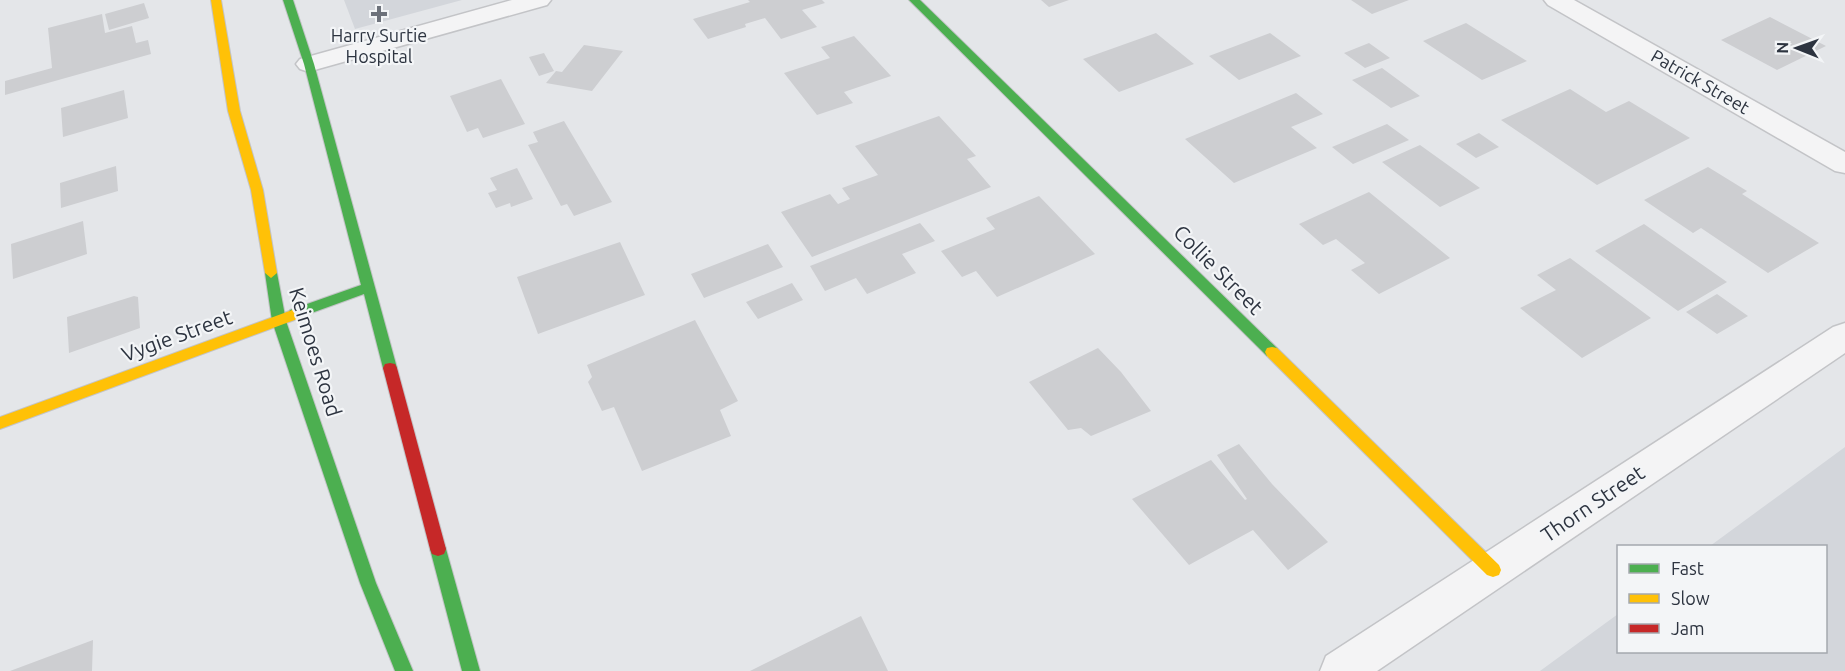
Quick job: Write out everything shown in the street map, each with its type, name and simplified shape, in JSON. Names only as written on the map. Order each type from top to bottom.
[{"type":"street","name":"Keimoes Road","points":[[216,0],[234,111],[256,190],[279,321],[368,583],[404,671]]},
{"type":"street","points":[[288,0],[309,64],[471,671]]},
{"type":"street","points":[[309,64],[539,0]]},
{"type":"street","name":"Collie Street","points":[[914,0],[1493,570]]},
{"type":"street","name":"Patrick Street","points":[[1556,0],[1845,164]]},
{"type":"street","name":"Vygie Street","points":[[0,423],[369,287]]},
{"type":"street","name":"Thorn Street","points":[[1341,671],[1845,336]]},
{"type":"shaded area","name":"Harry Surtie Hospital","points":[[344,0],[462,0],[355,29]]},
{"type":"shaded area","points":[[1845,447],[1845,671],[1540,671],[1617,615],[1617,653],[1827,653],[1827,545],[1711,545]]},
{"type":"building","points":[[748,0],[822,0],[825,3],[802,10],[817,27],[781,39],[765,18],[745,24],[746,27],[708,39],[693,19],[750,2]]},
{"type":"building","points":[[1041,0],[1069,0],[1049,7]]},
{"type":"building","points":[[1351,0],[1409,0],[1372,14]]},
{"type":"building","points":[[144,3],[149,18],[109,30],[105,14]]},
{"type":"building","points":[[102,14],[105,33],[132,26],[136,43],[148,40],[151,54],[5,95],[5,81],[52,68],[48,28]]},
{"type":"building","points":[[1770,17],[1826,46],[1777,70],[1721,40]]},
{"type":"building","points":[[1466,23],[1527,61],[1482,80],[1423,41]]},
{"type":"building","points":[[1156,33],[1194,64],[1119,92],[1083,59]]},
{"type":"building","points":[[1270,33],[1301,56],[1239,80],[1209,56]]},
{"type":"building","points":[[854,36],[891,76],[844,92],[853,103],[817,115],[784,73],[830,58],[821,47]]},
{"type":"building","points":[[1369,43],[1390,58],[1365,68],[1344,53]]},
{"type":"building","points":[[584,45],[623,51],[592,91],[546,83],[556,71],[562,72]]},
{"type":"building","points":[[544,53],[554,71],[539,76],[529,57]]},
{"type":"building","points":[[1382,68],[1420,96],[1391,108],[1352,80]]},
{"type":"building","points":[[501,79],[525,124],[483,138],[478,128],[467,132],[450,96]]},
{"type":"building","points":[[1570,89],[1606,112],[1629,101],[1690,138],[1597,185],[1501,120]]},
{"type":"building","points":[[124,90],[128,118],[63,137],[61,108]]},
{"type":"building","points":[[1296,93],[1323,114],[1291,127],[1317,148],[1234,183],[1185,139]]},
{"type":"building","points":[[939,116],[976,156],[967,159],[991,187],[812,257],[781,212],[830,194],[838,204],[850,199],[842,188],[878,175],[855,146]]},
{"type":"building","points":[[564,121],[612,202],[574,216],[567,204],[561,206],[528,145],[538,142],[533,132]]},
{"type":"building","points":[[1387,124],[1409,140],[1353,164],[1332,147]]},
{"type":"building","points":[[1479,133],[1499,147],[1476,158],[1456,144]]},
{"type":"building","points":[[1420,145],[1480,188],[1440,207],[1382,162]]},
{"type":"building","points":[[116,166],[118,191],[61,208],[60,183]]},
{"type":"building","points":[[1708,167],[1747,191],[1742,194],[1819,243],[1768,273],[1701,228],[1693,233],[1644,200]]},
{"type":"building","points":[[517,168],[533,199],[511,207],[510,203],[496,208],[488,193],[497,190],[490,178]]},
{"type":"building","points":[[1369,192],[1450,258],[1379,294],[1351,270],[1365,263],[1336,239],[1323,245],[1299,224]]},
{"type":"building","points":[[1039,196],[1095,254],[997,297],[976,271],[962,277],[941,251],[995,229],[986,218]]},
{"type":"building","points":[[83,221],[87,254],[13,279],[11,244]]},
{"type":"building","points":[[920,223],[935,241],[902,254],[916,273],[867,294],[856,278],[825,291],[810,266]]},
{"type":"building","points":[[1644,224],[1727,282],[1678,311],[1595,251]]},
{"type":"building","points":[[620,242],[645,295],[538,334],[517,277]]},
{"type":"building","points":[[768,244],[783,267],[704,298],[691,274]]},
{"type":"building","points":[[1570,258],[1651,318],[1582,358],[1520,308],[1556,290],[1537,275]]},
{"type":"building","points":[[792,283],[803,300],[758,319],[746,302]]},
{"type":"building","points":[[1717,294],[1748,316],[1717,334],[1686,312]]},
{"type":"building","points":[[134,296],[138,297],[140,328],[69,353],[67,317]]},
{"type":"building","points":[[695,320],[738,401],[720,410],[731,436],[642,471],[614,407],[602,411],[588,382],[592,377],[587,365]]},
{"type":"building","points":[[1098,348],[1121,372],[1151,411],[1091,436],[1081,428],[1068,430],[1029,382]]},
{"type":"building","points":[[1239,444],[1272,484],[1328,542],[1288,570],[1253,530],[1189,565],[1132,499],[1211,460],[1245,500],[1247,499],[1217,455]]},
{"type":"building","points":[[861,616],[888,671],[750,671]]},
{"type":"building","points":[[93,640],[92,671],[10,671]]},
{"type":"traffic: fast","points":[[288,0],[309,64],[390,368]]},
{"type":"traffic: fast","points":[[914,0],[1272,352]]},
{"type":"traffic: fast","points":[[271,273],[279,321],[368,583],[404,671]]},
{"type":"traffic: fast","points":[[295,314],[369,287]]},
{"type":"traffic: fast","points":[[438,549],[471,671]]},
{"type":"traffic: slow","points":[[216,0],[234,111],[257,190],[271,273]]},
{"type":"traffic: slow","points":[[0,423],[295,314]]},
{"type":"traffic: slow","points":[[1272,352],[1493,570]]},
{"type":"traffic: jam","points":[[390,368],[438,549]]},
{"type":"place","name":"Harry Surtie Hospital","points":[[379,14]]}]
